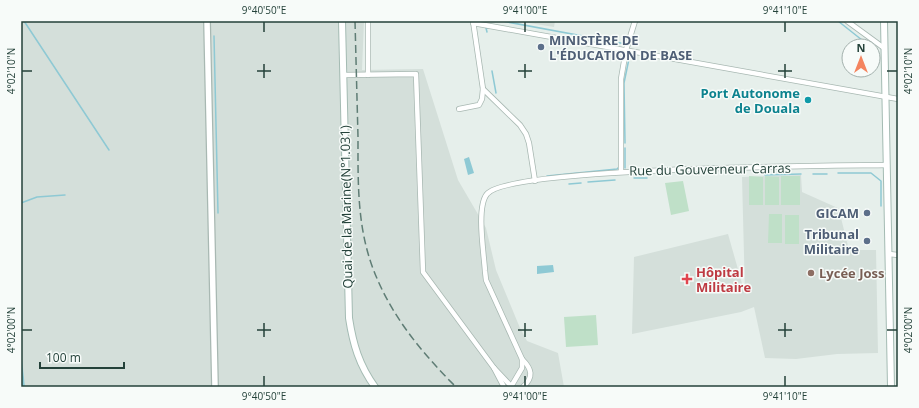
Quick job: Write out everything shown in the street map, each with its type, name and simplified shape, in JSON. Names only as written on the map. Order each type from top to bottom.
[{"type":"main road","name":"Quai de la Marine(N°1.031)","points":[[342,21],[349,318],[354,349],[360,364],[375,387]]},
{"type":"main road","points":[[884,21],[891,387]]},
{"type":"street","points":[[207,21],[215,387]]},
{"type":"street","points":[[368,21],[368,75]]},
{"type":"street","points":[[621,171],[621,88],[626,50],[635,21]]},
{"type":"street","points":[[846,21],[884,48]]},
{"type":"street","points":[[459,109],[479,105],[482,99],[483,89],[473,22],[898,99]]},
{"type":"street","points":[[344,75],[416,74],[422,266],[430,284],[474,338],[494,368],[509,386],[522,368],[522,360]]},
{"type":"street","points":[[483,89],[520,125],[526,134],[535,181]]},
{"type":"street","name":"Rue du Gouverneur Carras","points":[[523,387],[530,378],[530,368],[522,360],[486,280],[481,206],[486,194],[492,188],[535,181],[621,171],[887,165]]},
{"type":"street","points":[[889,254],[898,255]]},
{"type":"shaded area","points":[[21,21],[364,21],[362,70],[423,69],[458,180],[486,228],[496,270],[520,328],[527,341],[558,353],[564,387],[25,387],[21,350]]},
{"type":"shaded area","points":[[517,21],[555,21],[554,27]]},
{"type":"shaded area","name":"Lycée Joss","points":[[801,175],[802,192],[840,209],[849,250],[876,250],[878,353],[837,354],[796,359],[765,358],[754,307],[741,312],[632,334],[634,257],[728,234],[745,294],[742,177]]},
{"type":"green space","points":[[749,176],[763,177],[763,205],[749,205]]},
{"type":"green space","points":[[765,176],[779,177],[779,205],[765,205]]},
{"type":"green space","points":[[781,176],[800,176],[800,205],[781,205]]},
{"type":"green space","points":[[683,181],[689,211],[671,215],[665,183]]},
{"type":"green space","points":[[769,214],[782,214],[782,243],[768,243]]},
{"type":"green space","points":[[785,215],[799,215],[799,244],[785,244]]},
{"type":"green space","points":[[596,315],[598,345],[566,347],[564,317]]},
{"type":"water","points":[[469,157],[474,173],[468,175],[464,159]]},
{"type":"water","points":[[553,265],[554,272],[537,274],[537,266]]},
{"type":"water","points":[[21,350],[25,387],[21,387]]},
{"type":"waterway","points":[[24,21],[109,150]]},
{"type":"waterway","points":[[502,21],[626,44]]},
{"type":"waterway","points":[[838,21],[859,38]]},
{"type":"waterway","points":[[487,32],[486,28],[488,28]]},
{"type":"waterway","points":[[214,36],[218,213]]},
{"type":"waterway","points":[[625,143],[624,83],[630,54]]},
{"type":"waterway","points":[[492,71],[496,93]]},
{"type":"waterway","points":[[619,79],[619,127]]},
{"type":"waterway","points":[[625,148],[625,168]]},
{"type":"waterway","points":[[547,176],[617,169],[619,167]]},
{"type":"waterway","points":[[838,173],[871,173],[881,181],[881,206]]},
{"type":"waterway","points":[[765,175],[801,174]]},
{"type":"waterway","points":[[813,174],[827,174]]},
{"type":"waterway","points":[[634,178],[647,178]]},
{"type":"waterway","points":[[588,182],[615,180]]},
{"type":"waterway","points":[[569,184],[581,183]]},
{"type":"waterway","points":[[21,203],[37,197],[65,195]]},
{"type":"waterway","points":[[348,329],[352,346]]},
{"type":"railway","points":[[355,21],[358,185],[366,248],[386,298],[406,330],[456,387]]},
{"type":"place","name":"MINISTÈRE DE L'ÉDUCATION DE BASE","points":[[541,47]]},
{"type":"place","name":"Port Autonome de Douala","points":[[808,100]]},
{"type":"place","name":"GICAM","points":[[867,213]]},
{"type":"place","name":"Tribunal Militaire","points":[[867,241]]},
{"type":"place","name":"Lycée Joss","points":[[811,273]]},
{"type":"place","name":"Hôpital Militaire","points":[[687,279]]}]
